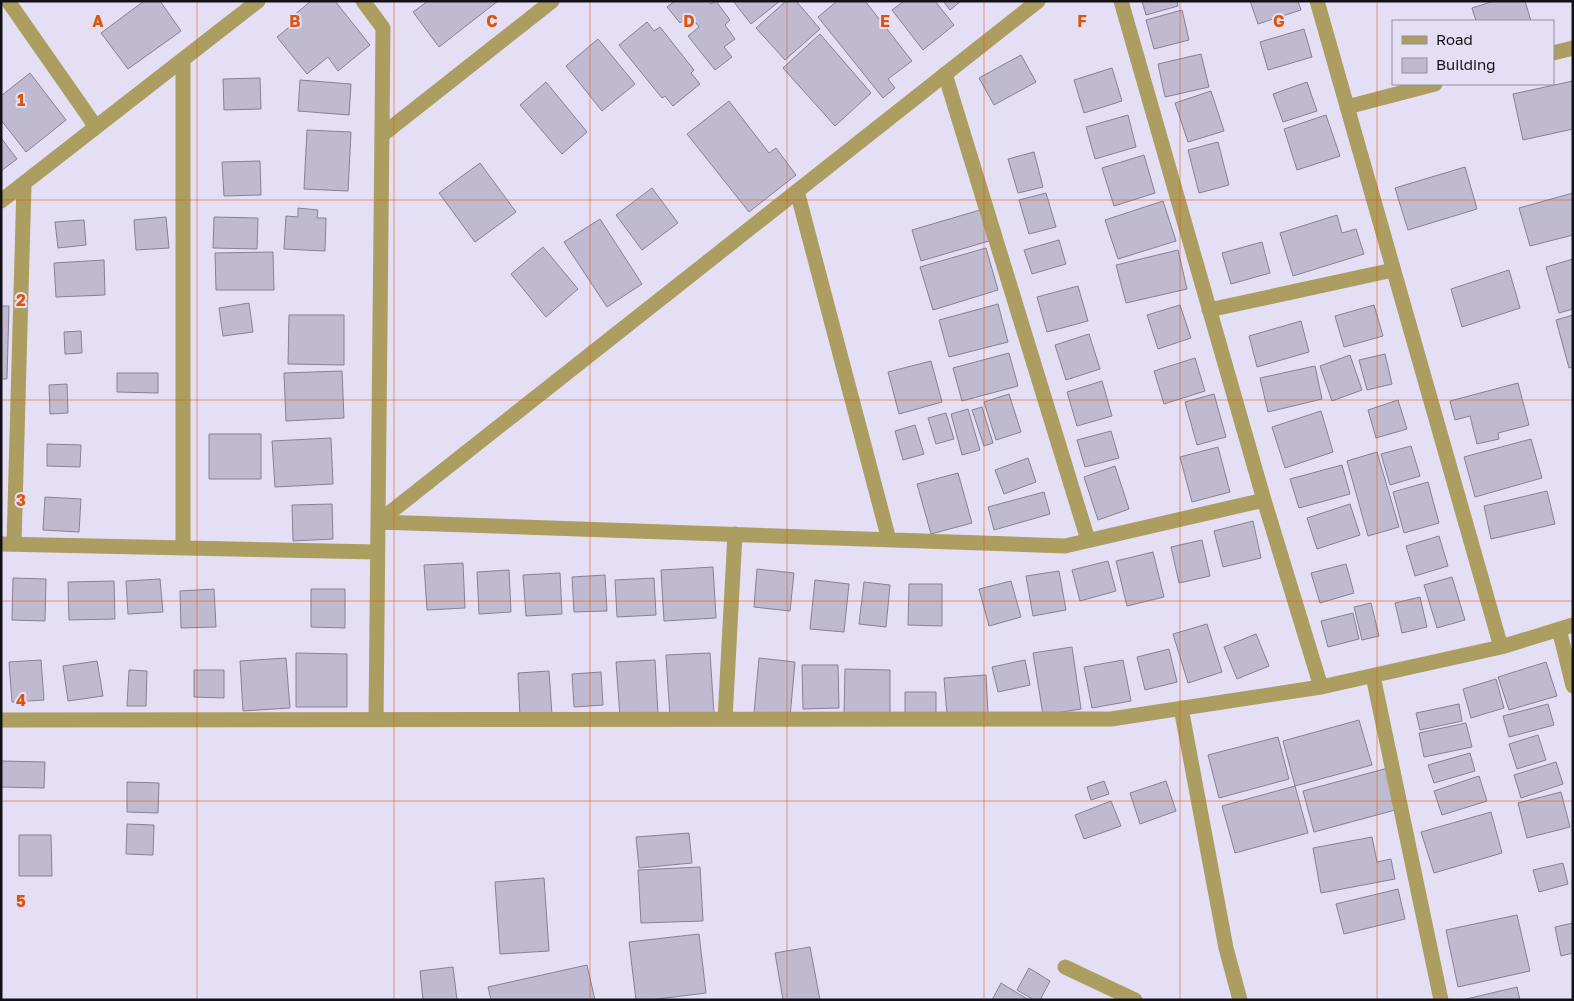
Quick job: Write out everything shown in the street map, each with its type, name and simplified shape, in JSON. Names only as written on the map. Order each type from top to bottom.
[{"type":"street","points":[[8,1],[96,127]]},
{"type":"street","points":[[1,201],[258,1]]},
{"type":"street","points":[[363,1],[383,28],[376,719]]},
{"type":"street","points":[[382,135],[552,1]]},
{"type":"street","points":[[378,522],[1038,1]]},
{"type":"street","points":[[1121,1],[1264,500],[1321,687]]},
{"type":"street","points":[[1317,1],[1501,647]]},
{"type":"street","points":[[1554,53],[1573,48]]},
{"type":"street","points":[[183,59],[183,547]]},
{"type":"street","points":[[946,74],[1088,540]]},
{"type":"street","points":[[1347,107],[1432,85]]},
{"type":"street","points":[[24,184],[8,544],[377,552]]},
{"type":"street","points":[[797,191],[889,540]]},
{"type":"street","points":[[1209,310],[1393,270]]},
{"type":"street","points":[[378,522],[1065,546],[1264,500]]},
{"type":"street","points":[[725,719],[735,534]]},
{"type":"street","points":[[1,720],[1111,719],[1321,687],[1501,647],[1566,627],[1573,686]]},
{"type":"street","points":[[1373,676],[1441,1000]]},
{"type":"street","points":[[1181,708],[1226,948],[1240,1000]]},
{"type":"street","points":[[1064,967],[1135,1000]]},
{"type":"building","points":[[144,1],[160,1],[181,31],[128,69],[101,33]]},
{"type":"building","points":[[311,1],[335,1],[370,45],[338,71],[328,57],[307,74],[277,37],[298,20],[294,15]]},
{"type":"building","points":[[428,1],[498,1],[439,47],[413,12]]},
{"type":"building","points":[[675,1],[709,1],[711,4],[716,1],[730,20],[725,25],[735,39],[724,47],[732,57],[715,70],[688,36],[699,27],[690,15],[680,23],[667,7]]},
{"type":"building","points":[[733,1],[780,1],[751,24]]},
{"type":"building","points":[[786,1],[796,1],[820,29],[785,60],[756,28]]},
{"type":"building","points":[[837,1],[865,1],[912,61],[888,79],[895,88],[883,98],[818,17]]},
{"type":"building","points":[[904,1],[935,1],[954,25],[923,50],[892,10]]},
{"type":"building","points":[[943,1],[961,1],[950,10]]},
{"type":"building","points":[[1142,1],[1177,1],[1178,6],[1146,15]]},
{"type":"building","points":[[1250,1],[1298,1],[1301,10],[1258,24]]},
{"type":"building","points":[[1494,1],[1525,1],[1531,20],[1476,20],[1472,8]]},
{"type":"building","points":[[1182,10],[1189,40],[1154,49],[1146,20]]},
{"type":"building","points":[[647,22],[654,31],[660,27],[694,70],[691,73],[700,84],[673,106],[665,96],[662,98],[619,45]]},
{"type":"building","points":[[1304,29],[1312,57],[1268,70],[1260,42]]},
{"type":"building","points":[[820,34],[871,93],[835,126],[783,68]]},
{"type":"building","points":[[598,39],[635,84],[602,111],[566,66]]},
{"type":"building","points":[[1201,54],[1209,87],[1165,97],[1158,64]]},
{"type":"building","points":[[1021,55],[1036,82],[994,105],[979,78]]},
{"type":"building","points":[[1112,68],[1122,101],[1084,113],[1074,80]]},
{"type":"building","points":[[30,73],[66,120],[26,152],[1,120],[1,96]]},
{"type":"building","points":[[260,78],[261,109],[224,110],[223,79]]},
{"type":"building","points":[[300,80],[351,84],[349,115],[298,111]]},
{"type":"building","points":[[1573,81],[1573,129],[1523,140],[1513,94]]},
{"type":"building","points":[[546,82],[587,132],[562,154],[520,105]]},
{"type":"building","points":[[1307,82],[1317,111],[1283,122],[1273,94]]},
{"type":"building","points":[[1211,91],[1224,131],[1188,142],[1175,103]]},
{"type":"building","points":[[729,101],[769,153],[776,148],[796,175],[749,212],[687,134]]},
{"type":"building","points":[[1128,115],[1136,147],[1095,159],[1086,127]]},
{"type":"building","points":[[1326,115],[1340,156],[1297,170],[1284,129]]},
{"type":"building","points":[[307,130],[351,132],[348,191],[304,189]]},
{"type":"building","points":[[1,138],[17,159],[1,171]]},
{"type":"building","points":[[1218,142],[1229,185],[1199,193],[1188,150]]},
{"type":"building","points":[[1034,152],[1043,187],[1018,193],[1008,159]]},
{"type":"building","points":[[1144,155],[1155,193],[1114,206],[1102,168]]},
{"type":"building","points":[[260,161],[261,195],[224,196],[222,162]]},
{"type":"building","points":[[480,163],[516,212],[475,242],[439,193]]},
{"type":"building","points":[[1465,167],[1477,209],[1408,230],[1395,188]]},
{"type":"building","points":[[652,188],[678,223],[642,250],[616,215]]},
{"type":"building","points":[[1046,193],[1056,227],[1029,234],[1019,200]]},
{"type":"building","points":[[1573,193],[1573,235],[1530,246],[1519,208]]},
{"type":"building","points":[[1163,201],[1176,241],[1118,259],[1105,220]]},
{"type":"building","points":[[298,208],[318,210],[317,218],[326,218],[325,251],[284,249],[286,216],[298,217]]},
{"type":"building","points":[[980,210],[989,241],[921,261],[912,230]]},
{"type":"building","points":[[1337,215],[1342,233],[1356,229],[1364,254],[1293,276],[1280,233]]},
{"type":"building","points":[[166,217],[169,248],[136,250],[134,220]]},
{"type":"building","points":[[214,217],[258,218],[257,249],[213,248]]},
{"type":"building","points":[[600,219],[642,284],[607,307],[564,242]]},
{"type":"building","points":[[84,220],[86,245],[58,248],[55,222]]},
{"type":"building","points":[[1059,240],[1066,264],[1032,274],[1024,250]]},
{"type":"building","points":[[1262,242],[1270,273],[1231,284],[1222,253]]},
{"type":"building","points":[[543,247],[578,289],[546,317],[511,274]]},
{"type":"building","points":[[986,248],[998,290],[933,310],[920,267]]},
{"type":"building","points":[[1178,250],[1187,289],[1126,303],[1116,265]]},
{"type":"building","points":[[273,252],[274,290],[216,290],[215,253]]},
{"type":"building","points":[[1573,259],[1573,309],[1559,313],[1546,267]]},
{"type":"building","points":[[104,260],[105,295],[56,297],[54,263]]},
{"type":"building","points":[[1509,270],[1520,308],[1462,327],[1451,289]]},
{"type":"building","points":[[1078,286],[1088,321],[1047,332],[1037,297]]},
{"type":"building","points":[[249,303],[253,332],[223,336],[219,308]]},
{"type":"building","points":[[998,304],[1008,342],[949,357],[939,320]]},
{"type":"building","points":[[1180,305],[1191,338],[1158,349],[1147,315]]},
{"type":"building","points":[[1374,305],[1383,336],[1344,347],[1335,316]]},
{"type":"building","points":[[1,306],[9,306],[7,379],[1,379]]},
{"type":"building","points":[[289,315],[344,315],[344,365],[288,364]]},
{"type":"building","points":[[1573,315],[1573,367],[1569,368],[1556,320]]},
{"type":"building","points":[[1301,321],[1309,352],[1257,367],[1249,336]]},
{"type":"building","points":[[81,331],[82,353],[65,354],[64,332]]},
{"type":"building","points":[[1089,334],[1100,369],[1066,380],[1055,345]]},
{"type":"building","points":[[1009,353],[1018,386],[962,401],[953,368]]},
{"type":"building","points":[[1385,354],[1392,384],[1367,390],[1359,360]]},
{"type":"building","points":[[1350,355],[1362,390],[1332,401],[1320,366]]},
{"type":"building","points":[[1195,358],[1205,391],[1164,404],[1154,371]]},
{"type":"building","points":[[931,361],[942,402],[899,414],[888,372]]},
{"type":"building","points":[[1315,366],[1322,399],[1268,412],[1260,378]]},
{"type":"building","points":[[342,371],[344,418],[286,421],[284,373]]},
{"type":"building","points":[[117,373],[158,373],[158,393],[117,392]]},
{"type":"building","points":[[1102,381],[1112,416],[1077,426],[1067,392]]},
{"type":"building","points":[[1518,383],[1529,425],[1498,433],[1499,439],[1477,444],[1470,416],[1455,420],[1450,401]]},
{"type":"building","points":[[67,384],[68,413],[50,414],[49,385]]},
{"type":"building","points":[[1009,394],[1021,432],[996,440],[984,402]]},
{"type":"building","points":[[1214,394],[1226,437],[1197,445],[1185,402]]},
{"type":"building","points":[[1398,400],[1407,429],[1376,438],[1368,410]]},
{"type":"building","points":[[982,407],[993,443],[984,446],[972,410]]},
{"type":"building","points":[[968,409],[980,450],[962,455],[951,414]]},
{"type":"building","points":[[1321,411],[1333,452],[1285,468],[1272,427]]},
{"type":"building","points":[[946,413],[954,439],[936,444],[928,418]]},
{"type":"building","points":[[915,425],[924,454],[903,460],[895,431]]},
{"type":"building","points":[[1111,431],[1119,458],[1085,467],[1077,440]]},
{"type":"building","points":[[209,434],[261,434],[261,479],[209,479]]},
{"type":"building","points":[[331,438],[333,484],[275,487],[272,441]]},
{"type":"building","points":[[1531,439],[1542,478],[1475,497],[1464,457]]},
{"type":"building","points":[[47,444],[81,445],[80,467],[47,466]]},
{"type":"building","points":[[1411,446],[1420,476],[1390,485],[1381,454]]},
{"type":"building","points":[[1218,447],[1230,492],[1192,502],[1180,457]]},
{"type":"building","points":[[1377,452],[1399,527],[1368,536],[1347,461]]},
{"type":"building","points":[[1028,458],[1036,482],[1004,494],[995,470]]},
{"type":"building","points":[[1342,465],[1350,494],[1299,508],[1290,479]]},
{"type":"building","points":[[1115,466],[1129,509],[1098,520],[1084,477]]},
{"type":"building","points":[[958,473],[972,523],[931,534],[917,484]]},
{"type":"building","points":[[1428,482],[1439,523],[1404,533],[1393,492]]},
{"type":"building","points":[[1547,491],[1555,524],[1491,539],[1484,506]]},
{"type":"building","points":[[1044,492],[1050,514],[994,530],[988,507]]},
{"type":"building","points":[[45,497],[81,499],[79,532],[43,530]]},
{"type":"building","points":[[332,504],[333,539],[293,541],[292,505]]},
{"type":"building","points":[[1350,504],[1360,535],[1317,549],[1307,518]]},
{"type":"building","points":[[1253,521],[1261,558],[1223,567],[1214,531]]},
{"type":"building","points":[[1439,536],[1448,566],[1415,576],[1406,546]]},
{"type":"building","points":[[1202,540],[1210,576],[1179,583],[1171,547]]},
{"type":"building","points":[[1153,552],[1164,597],[1127,606],[1116,561]]},
{"type":"building","points":[[1108,561],[1116,591],[1080,601],[1072,570]]},
{"type":"building","points":[[463,563],[465,608],[427,610],[424,565]]},
{"type":"building","points":[[1346,564],[1354,593],[1320,603],[1311,573]]},
{"type":"building","points":[[713,567],[716,618],[664,621],[661,570]]},
{"type":"building","points":[[757,569],[794,573],[790,611],[754,607]]},
{"type":"building","points":[[509,570],[511,612],[479,614],[477,572]]},
{"type":"building","points":[[1059,571],[1066,610],[1033,616],[1026,576]]},
{"type":"building","points":[[560,573],[562,614],[526,616],[523,575]]},
{"type":"building","points":[[605,575],[607,611],[574,612],[572,577]]},
{"type":"building","points":[[1452,577],[1465,620],[1437,628],[1424,585]]},
{"type":"building","points":[[13,578],[46,579],[45,621],[12,620]]},
{"type":"building","points":[[654,578],[656,615],[617,617],[615,580]]},
{"type":"building","points":[[160,579],[163,612],[128,614],[126,581]]},
{"type":"building","points":[[815,580],[849,584],[844,632],[810,629]]},
{"type":"building","points":[[114,581],[115,619],[69,620],[68,582]]},
{"type":"building","points":[[1011,581],[1021,617],[989,626],[979,589]]},
{"type":"building","points":[[864,582],[890,585],[886,627],[859,624]]},
{"type":"building","points":[[909,584],[942,584],[942,626],[908,625]]},
{"type":"building","points":[[214,589],[216,627],[181,628],[180,591]]},
{"type":"building","points":[[311,589],[345,589],[345,628],[311,627]]},
{"type":"building","points":[[1420,597],[1427,627],[1402,633],[1395,603]]},
{"type":"building","points":[[1371,603],[1379,636],[1362,640],[1354,607]]},
{"type":"building","points":[[1353,613],[1359,639],[1328,647],[1321,621]]},
{"type":"building","points":[[1207,624],[1222,672],[1188,683],[1173,634]]},
{"type":"building","points":[[1256,634],[1269,666],[1237,679],[1224,647]]},
{"type":"building","points":[[1072,647],[1081,709],[1043,715],[1033,653]]},
{"type":"building","points":[[1169,649],[1177,682],[1145,690],[1137,657]]},
{"type":"building","points":[[296,653],[347,654],[347,707],[296,707]]},
{"type":"building","points":[[710,653],[714,714],[670,717],[666,655]]},
{"type":"building","points":[[286,658],[290,708],[243,711],[240,661]]},
{"type":"building","points":[[759,658],[795,662],[790,717],[754,713]]},
{"type":"building","points":[[41,660],[44,700],[12,702],[9,662]]},
{"type":"building","points":[[655,660],[658,715],[620,717],[616,662]]},
{"type":"building","points":[[1025,660],[1030,685],[998,692],[992,667]]},
{"type":"building","points":[[1123,660],[1131,701],[1092,708],[1084,667]]},
{"type":"building","points":[[97,661],[103,696],[68,701],[63,666]]},
{"type":"building","points":[[1546,662],[1557,696],[1509,710],[1498,677]]},
{"type":"building","points":[[802,665],[838,665],[839,708],[803,709]]},
{"type":"building","points":[[845,669],[890,670],[890,715],[844,714]]},
{"type":"building","points":[[129,670],[147,671],[146,706],[127,706]]},
{"type":"building","points":[[194,670],[224,670],[224,698],[194,697]]},
{"type":"building","points":[[549,671],[552,715],[520,717],[518,673]]},
{"type":"building","points":[[601,672],[603,705],[574,707],[572,674]]},
{"type":"building","points":[[986,675],[988,713],[947,715],[944,678]]},
{"type":"building","points":[[1496,679],[1504,708],[1471,718],[1463,689]]},
{"type":"building","points":[[905,692],[936,692],[936,714],[905,714]]},
{"type":"building","points":[[1459,704],[1462,721],[1420,730],[1416,713]]},
{"type":"building","points":[[1548,704],[1554,725],[1509,737],[1503,716]]},
{"type":"building","points":[[1359,720],[1372,765],[1295,786],[1283,741]]},
{"type":"building","points":[[1466,723],[1472,747],[1424,757],[1419,733]]},
{"type":"building","points":[[1538,735],[1546,760],[1517,769],[1509,744]]},
{"type":"building","points":[[1278,737],[1289,779],[1219,798],[1208,755]]},
{"type":"building","points":[[1470,753],[1475,771],[1434,783],[1428,765]]},
{"type":"building","points":[[1,761],[45,762],[44,788],[1,787]]},
{"type":"building","points":[[1556,762],[1563,784],[1521,798],[1514,775]]},
{"type":"building","points":[[1388,768],[1399,809],[1314,832],[1303,791]]},
{"type":"building","points":[[1479,776],[1487,801],[1442,815],[1434,791]]},
{"type":"building","points":[[1104,781],[1109,794],[1091,800],[1087,787]]},
{"type":"building","points":[[1166,781],[1176,811],[1140,824],[1130,793]]},
{"type":"building","points":[[127,782],[159,783],[158,813],[127,812]]},
{"type":"building","points":[[1295,786],[1308,833],[1235,853],[1222,806]]},
{"type":"building","points":[[1561,792],[1570,827],[1527,838],[1518,803]]},
{"type":"building","points":[[1111,801],[1121,826],[1084,839],[1075,815]]},
{"type":"building","points":[[1491,812],[1502,853],[1434,873],[1421,832]]},
{"type":"building","points":[[127,824],[154,825],[153,855],[126,854]]},
{"type":"building","points":[[689,833],[692,863],[639,868],[636,837]]},
{"type":"building","points":[[19,835],[51,835],[52,876],[19,876]]},
{"type":"building","points":[[1372,837],[1377,862],[1391,859],[1395,879],[1321,893],[1313,848]]},
{"type":"building","points":[[1563,863],[1568,884],[1539,892],[1533,870]]},
{"type":"building","points":[[700,867],[703,921],[641,923],[638,870]]},
{"type":"building","points":[[544,878],[549,951],[500,954],[495,882]]},
{"type":"building","points":[[1398,889],[1405,919],[1344,934],[1336,904]]},
{"type":"building","points":[[1517,915],[1530,971],[1458,987],[1446,930]]},
{"type":"building","points":[[1573,923],[1573,953],[1561,956],[1555,927]]},
{"type":"building","points":[[699,934],[706,993],[636,1000],[629,942]]},
{"type":"building","points":[[810,947],[820,1000],[783,1000],[775,953]]},
{"type":"building","points":[[587,965],[595,1000],[491,1000],[488,987]]},
{"type":"building","points":[[453,967],[457,1000],[423,1000],[420,971]]},
{"type":"building","points":[[1029,968],[1050,981],[1040,1000],[1034,1000],[1017,990]]},
{"type":"building","points":[[1001,983],[1029,1000],[992,1000]]},
{"type":"building","points":[[1517,987],[1520,1000],[1462,1000]]}]
